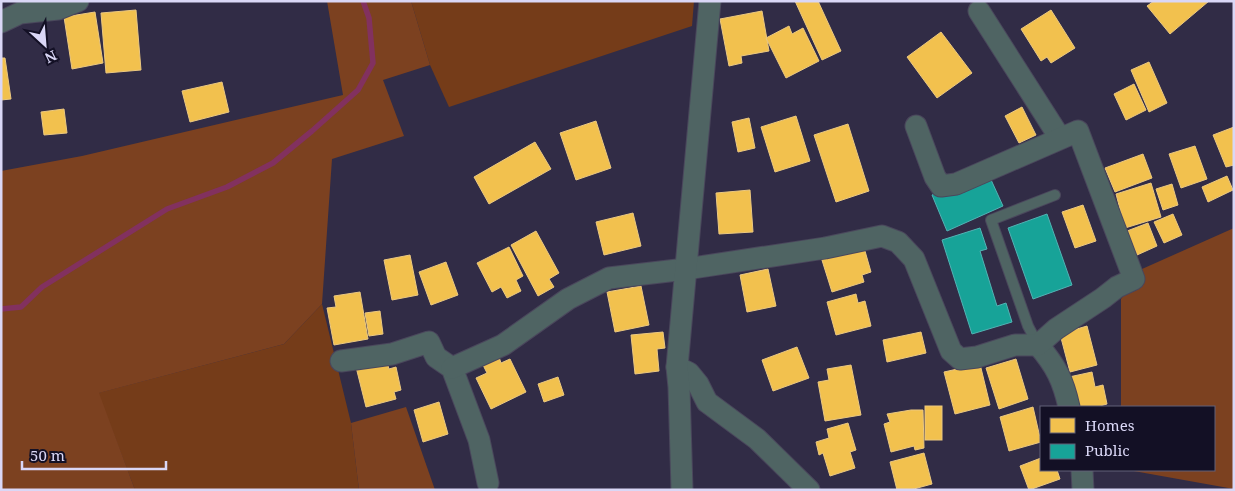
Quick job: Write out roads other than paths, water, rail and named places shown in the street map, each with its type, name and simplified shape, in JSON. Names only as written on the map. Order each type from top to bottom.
[{"type":"street","points":[[13,12],[58,9],[78,1]]},
{"type":"street","points":[[682,490],[677,368],[710,1]]},
{"type":"street","points":[[979,11],[1060,138]]},
{"type":"street","points":[[452,368],[503,344],[568,299],[609,278],[686,269],[825,248],[882,236],[898,242],[914,259],[951,351],[960,359],[978,357],[1015,345],[1038,345],[1056,329],[1103,298],[1117,286],[1134,279],[1078,131],[956,184],[941,186],[935,177],[916,126]]},
{"type":"street","points":[[341,361],[392,354],[429,342],[436,357],[452,368],[479,440],[488,483]]},
{"type":"street","points":[[1038,345],[1052,362],[1064,386],[1069,406]]},
{"type":"street","points":[[677,368],[689,373],[698,384],[707,402],[757,439],[809,490]]},
{"type":"street","points":[[1082,471],[1083,490]]},
{"type":"lane","points":[[1038,345],[1028,326],[991,220],[1055,195]]},
{"type":"waterway","points":[[1,309],[21,307],[42,287],[167,209],[227,187],[273,163],[312,131],[358,90],[373,63],[369,18],[363,1]]}]
